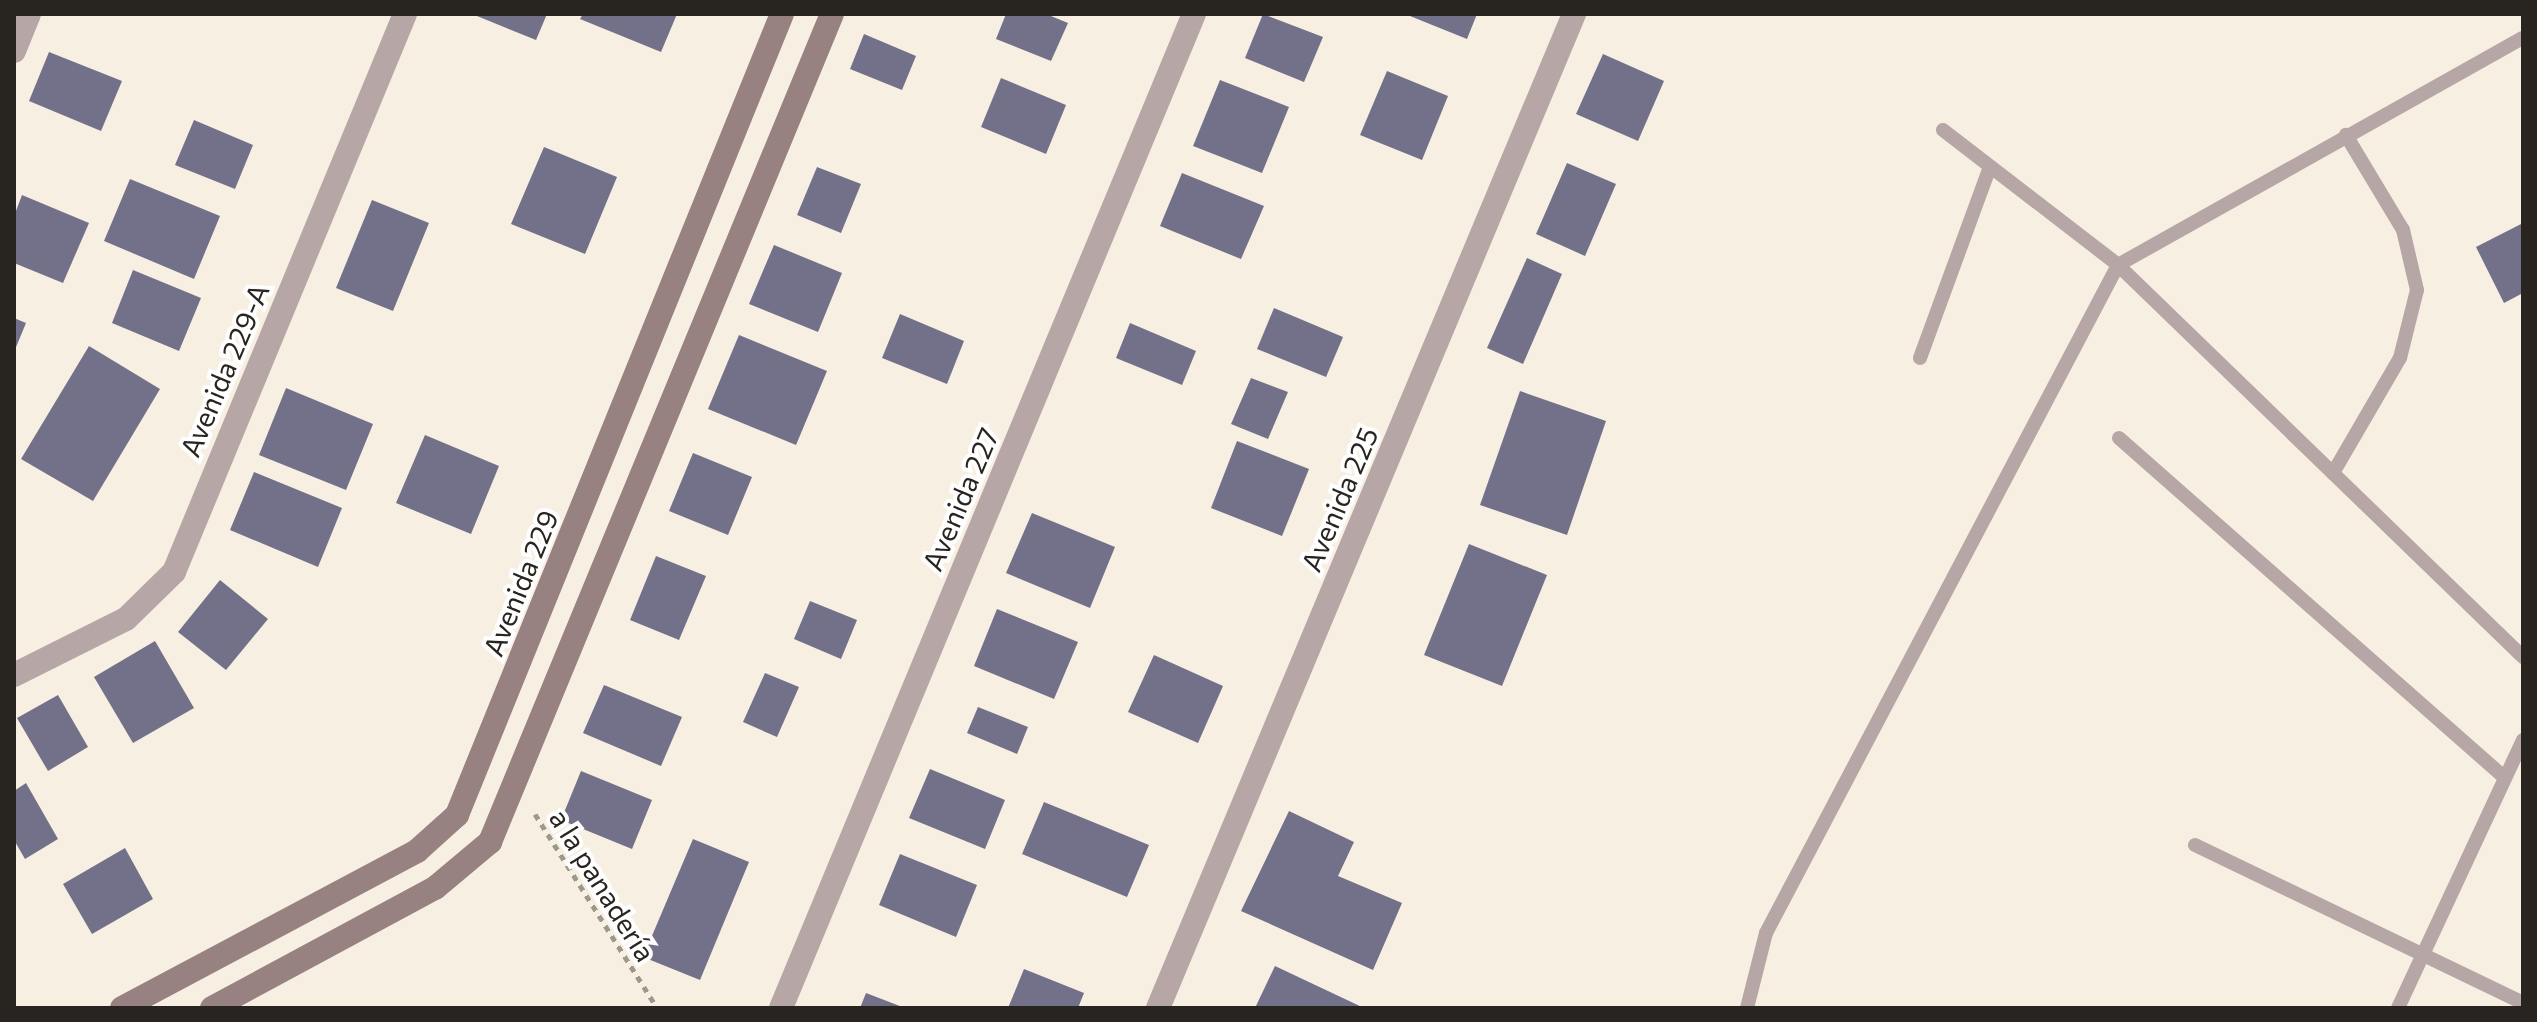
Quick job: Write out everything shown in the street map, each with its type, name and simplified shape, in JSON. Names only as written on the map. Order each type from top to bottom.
[{"type":"street","points":[[14,51],[29,14]]},
{"type":"street","name":"Avenida 229-A","points":[[14,675],[126,619],[174,572],[405,14]]},
{"type":"street","name":"Avenida 229","points":[[122,1008],[417,851],[457,815],[782,14]]},
{"type":"street","points":[[212,1008],[435,888],[490,842],[832,14]]},
{"type":"street","name":"Avenida 227","points":[[781,1008],[1194,14]]},
{"type":"street","name":"Avenida 225","points":[[1158,1008],[1574,14]]},
{"type":"street","points":[[652,332],[693,349]]},
{"type":"lane","points":[[1747,1008],[1766,933],[2118,265],[2523,38]]},
{"type":"lane","points":[[1943,130],[2118,265],[2523,657]]},
{"type":"lane","points":[[2333,473],[2400,358],[2417,290],[2403,230],[2346,135]]},
{"type":"lane","points":[[1920,358],[1990,167]]},
{"type":"lane","points":[[2119,438],[2505,778]]},
{"type":"lane","points":[[2398,1008],[2523,740]]},
{"type":"lane","points":[[2195,845],[2523,1003]]},
{"type":"path","name":"a la panadería","points":[[516,782],[657,1008]]},
{"type":"building","points":[[472,14],[547,14],[536,40]]},
{"type":"building","points":[[583,14],[677,14],[661,52],[580,19]]},
{"type":"building","points":[[1006,14],[1046,14],[1068,23],[1051,61],[996,39]]},
{"type":"building","points":[[1263,14],[1323,37],[1304,82],[1245,58]]},
{"type":"building","points":[[1405,14],[1477,14],[1467,39]]},
{"type":"building","points":[[864,34],[916,56],[902,90],[850,69]]},
{"type":"building","points":[[49,52],[122,81],[101,131],[29,101]]},
{"type":"building","points":[[1603,54],[1664,81],[1638,141],[1576,114]]},
{"type":"building","points":[[1387,71],[1448,96],[1422,160],[1360,135]]},
{"type":"building","points":[[1001,78],[1066,105],[1046,154],[981,127]]},
{"type":"building","points":[[1220,80],[1289,107],[1262,173],[1193,146]]},
{"type":"building","points":[[194,120],[253,145],[235,189],[175,165]]},
{"type":"building","points":[[544,147],[617,177],[585,254],[511,224]]},
{"type":"building","points":[[1567,163],[1616,184],[1585,256],[1536,234]]},
{"type":"building","points":[[817,167],[861,184],[841,233],[797,215]]},
{"type":"building","points":[[1182,173],[1264,206],[1241,259],[1160,226]]},
{"type":"building","points":[[130,179],[220,216],[194,279],[104,241]]},
{"type":"building","points":[[22,195],[89,223],[63,283],[14,263],[14,216]]},
{"type":"building","points":[[372,200],[429,223],[393,311],[336,288]]},
{"type":"building","points":[[2523,223],[2523,293],[2504,303],[2476,247]]},
{"type":"building","points":[[774,245],[842,273],[818,332],[749,304]]},
{"type":"building","points":[[1527,258],[1562,274],[1523,364],[1487,348]]},
{"type":"building","points":[[133,270],[201,298],[179,351],[112,323]]},
{"type":"building","points":[[1274,308],[1343,337],[1326,377],[1257,349]]},
{"type":"building","points":[[900,314],[964,341],[947,384],[882,358]]},
{"type":"building","points":[[14,318],[26,323],[14,352]]},
{"type":"building","points":[[1130,323],[1196,351],[1182,385],[1116,358]]},
{"type":"building","points":[[739,335],[827,371],[796,445],[708,409]]},
{"type":"building","points":[[89,346],[160,389],[93,501],[21,459]]},
{"type":"building","points":[[1251,378],[1288,392],[1268,439],[1231,424]]},
{"type":"building","points":[[286,388],[373,424],[346,490],[259,455]]},
{"type":"building","points":[[1520,391],[1606,421],[1567,535],[1480,505]]},
{"type":"building","points":[[425,435],[499,466],[471,534],[396,503]]},
{"type":"building","points":[[1237,441],[1309,469],[1282,536],[1211,508]]},
{"type":"building","points":[[693,453],[752,477],[728,535],[669,511]]},
{"type":"building","points":[[254,472],[342,508],[318,567],[230,530]]},
{"type":"building","points":[[1032,513],[1115,547],[1090,608],[1006,573]]},
{"type":"building","points":[[1469,544],[1547,575],[1502,686],[1424,655]]},
{"type":"building","points":[[656,556],[706,576],[679,640],[630,620]]},
{"type":"building","points":[[220,580],[268,619],[226,670],[178,632]]},
{"type":"building","points":[[810,601],[857,620],[841,659],[794,639]]},
{"type":"building","points":[[997,609],[1078,642],[1054,699],[974,666]]},
{"type":"building","points":[[155,641],[194,708],[133,743],[94,677]]},
{"type":"building","points":[[1154,655],[1223,686],[1198,743],[1128,712]]},
{"type":"building","points":[[765,673],[799,687],[777,737],[743,722]]},
{"type":"building","points":[[604,685],[682,717],[661,766],[583,733]]},
{"type":"building","points":[[58,695],[88,747],[48,771],[17,718]]},
{"type":"building","points":[[978,707],[1028,727],[1017,754],[967,733]]},
{"type":"building","points":[[930,769],[1005,800],[985,849],[909,818]]},
{"type":"building","points":[[581,771],[652,800],[632,849],[561,820]]},
{"type":"building","points":[[26,783],[58,839],[25,859],[14,840],[14,791]]},
{"type":"building","points":[[1044,802],[1149,845],[1127,897],[1022,854]]},
{"type":"building","points":[[1289,811],[1354,842],[1338,876],[1402,903],[1373,970],[1241,911]]},
{"type":"building","points":[[693,839],[749,862],[700,980],[643,957]]},
{"type":"building","points":[[125,848],[153,899],[92,934],[63,884]]},
{"type":"building","points":[[900,854],[977,885],[956,937],[879,905]]},
{"type":"building","points":[[1275,966],[1364,1008],[1255,1008]]},
{"type":"building","points":[[1024,969],[1084,993],[1078,1008],[1008,1008]]},
{"type":"building","points":[[866,993],[905,1008],[860,1008]]}]
